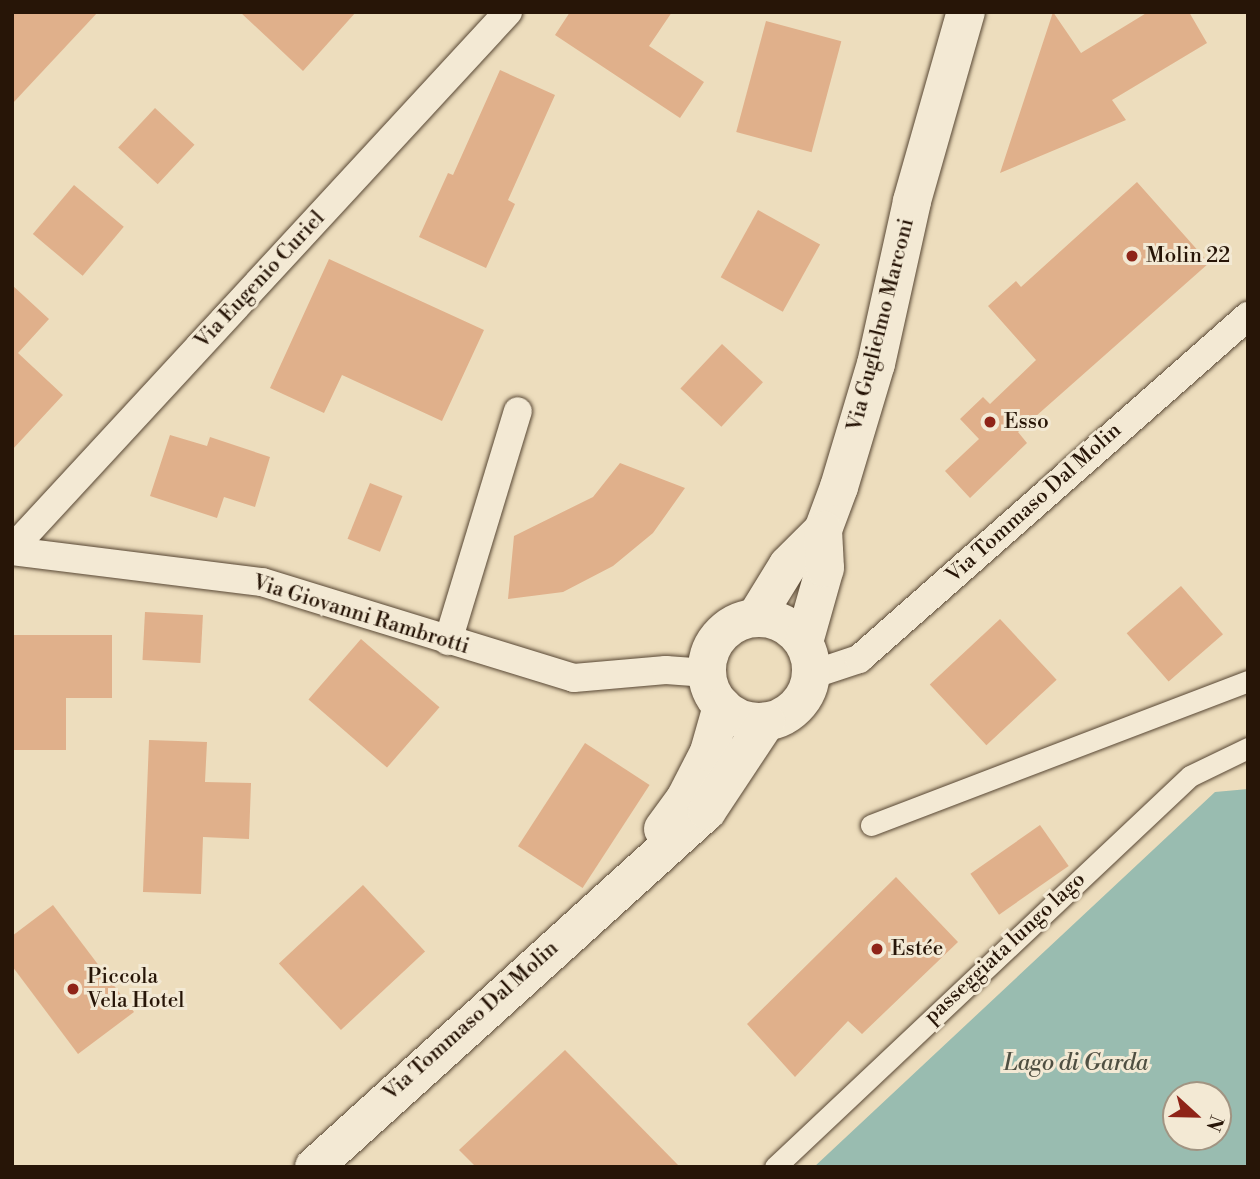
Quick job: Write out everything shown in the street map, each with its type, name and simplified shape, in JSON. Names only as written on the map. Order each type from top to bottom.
[{"type":"main road","name":"Via Guglielmo Marconi","points":[[756,617],[788,565],[823,530],[876,364],[912,201],[966,12]]},
{"type":"main road","points":[[808,659],[783,623],[756,617],[740,621],[720,636],[708,657],[714,690],[742,718],[766,722],[797,705],[808,659],[825,568],[823,530]]},
{"type":"main road","name":"Via Tommaso Dal Molin","points":[[629,877],[685,799],[709,752],[714,690]]},
{"type":"main road","name":"Via Tommaso Dal Molin","points":[[314,1167],[629,877],[707,811],[766,722]]},
{"type":"street","name":"Via Eugenio Curiel","points":[[12,550],[508,12]]},
{"type":"street","name":"Via Tommaso Dal Molin","points":[[808,659],[859,659],[1248,316]]},
{"type":"street","points":[[448,641],[518,411]]},
{"type":"street","name":"Via Giovanni Rambrotti","points":[[12,550],[262,582],[575,678],[666,670],[714,690]]},
{"type":"street","points":[[871,825],[1248,681]]},
{"type":"street","name":"passeggiata lungo lago","points":[[775,1167],[1190,776],[1248,748]]},
{"type":"water","name":"Lago di Garda","points":[[1248,789],[1248,1167],[814,1167],[1215,792]]},
{"type":"building","points":[[12,12],[98,12],[12,104]]},
{"type":"building","points":[[240,12],[356,12],[303,71]]},
{"type":"building","points":[[570,12],[672,12],[649,46],[704,82],[680,118],[555,35]]},
{"type":"building","points":[[1053,12],[1081,53],[1148,12],[1189,12],[1207,43],[1112,100],[1126,120],[1000,173]]},
{"type":"building","points":[[766,21],[841,41],[812,152],[736,132]]},
{"type":"building","points":[[500,70],[555,95],[508,200],[515,204],[486,268],[419,237],[448,173],[453,175]]},
{"type":"building","points":[[155,108],[194,145],[158,184],[118,147]]},
{"type":"building","points":[[1137,182],[1209,263],[1018,432],[1027,443],[970,498],[945,471],[979,439],[960,419],[983,397],[990,404],[1036,360],[988,306],[1016,281],[1021,287]]},
{"type":"building","points":[[74,185],[124,227],[83,276],[33,234]]},
{"type":"building","points":[[758,210],[820,244],[783,312],[721,277]]},
{"type":"building","points":[[329,259],[484,330],[442,421],[342,375],[324,413],[270,388]]},
{"type":"building","points":[[12,285],[49,319],[18,353],[63,395],[12,450]]},
{"type":"building","points":[[722,344],[763,382],[721,427],[680,389]]},
{"type":"building","points":[[170,435],[207,446],[210,437],[270,457],[255,507],[224,497],[217,518],[150,496]]},
{"type":"building","points":[[620,463],[685,488],[653,533],[613,566],[563,592],[508,599],[514,536],[593,497]]},
{"type":"building","points":[[370,483],[402,496],[380,552],[348,539]]},
{"type":"building","points":[[1181,586],[1223,634],[1169,682],[1127,633]]},
{"type":"building","points":[[145,612],[203,615],[200,663],[142,660]]},
{"type":"building","points":[[1000,619],[1057,680],[986,745],[930,684]]},
{"type":"building","points":[[12,635],[112,635],[112,698],[66,698],[66,750],[12,750]]},
{"type":"building","points":[[361,639],[439,707],[387,768],[309,699]]},
{"type":"building","points":[[149,740],[207,742],[205,782],[251,783],[249,839],[203,837],[201,894],[143,892]]},
{"type":"building","points":[[585,743],[650,785],[583,888],[518,846]]},
{"type":"building","points":[[1040,825],[1069,866],[999,915],[970,874]]},
{"type":"building","points":[[896,877],[958,942],[862,1034],[848,1021],[795,1077],[747,1024]]},
{"type":"building","points":[[363,885],[425,952],[341,1030],[279,963]]},
{"type":"building","name":"Piccola Vela Hotel","points":[[53,905],[134,1012],[78,1054],[12,966],[12,936]]},
{"type":"building","points":[[565,1050],[680,1167],[476,1167],[459,1150]]},
{"type":"place","name":"Molin 22","points":[[1132,256]]},
{"type":"place","name":"Esso","points":[[990,422]]},
{"type":"place","name":"Estée","points":[[877,949]]},
{"type":"place","name":"Piccola Vela Hotel","points":[[73,989]]}]
